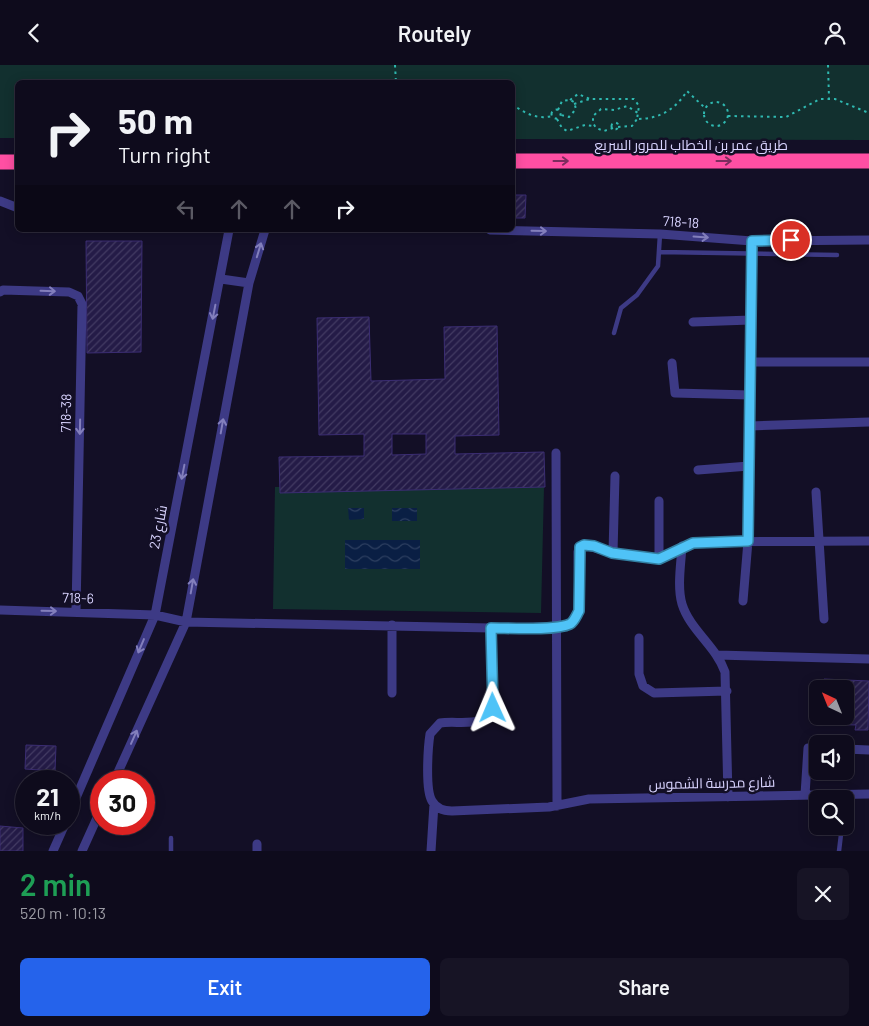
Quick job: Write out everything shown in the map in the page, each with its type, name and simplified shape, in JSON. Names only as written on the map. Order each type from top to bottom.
[{"type":"highway","name":"طريق عمر بن الخطاب للمرور السريع","points":[[515,161],[869,161]]},
{"type":"highway","points":[[0,162],[15,162]]},
{"type":"street","points":[[0,201],[15,207]]},
{"type":"street","name":"718-18","points":[[515,231],[660,234],[752,241],[869,240]]},
{"type":"street","name":"شارع 23","points":[[80,789],[155,615],[229,232]]},
{"type":"street","points":[[119,770],[186,622],[248,283],[264,232]]},
{"type":"street","points":[[743,601],[748,541],[752,241]]},
{"type":"street","points":[[221,279],[248,283]]},
{"type":"street","name":"718-38","points":[[0,292],[3,290],[69,292],[78,296],[82,304],[76,611]]},
{"type":"street","points":[[693,322],[751,320]]},
{"type":"street","points":[[750,362],[869,362]]},
{"type":"street","points":[[672,363],[675,393],[750,395]]},
{"type":"street","points":[[750,427],[869,423]]},
{"type":"street","points":[[556,453],[557,806]]},
{"type":"street","points":[[698,470],[749,466]]},
{"type":"street","points":[[612,553],[615,476]]},
{"type":"street","points":[[816,492],[824,619]]},
{"type":"street","points":[[659,501],[659,559]]},
{"type":"street","points":[[556,627],[570,624],[579,611],[580,547],[584,545],[594,546],[612,553],[659,559],[682,546],[693,543],[869,541]]},
{"type":"street","points":[[682,546],[680,591],[682,605],[688,618],[718,655],[725,672],[727,691],[728,797]]},
{"type":"street","name":"718-6","points":[[0,610],[155,615],[186,622],[491,628],[556,627]]},
{"type":"street","points":[[392,625],[392,693]]},
{"type":"street","points":[[431,851],[434,804],[429,791],[429,737],[431,730],[444,722],[484,720],[492,711],[491,628]]},
{"type":"street","points":[[639,638],[639,674],[643,686],[654,693],[727,691]]},
{"type":"street","points":[[718,655],[869,659]]},
{"type":"street","points":[[805,795],[809,748]]},
{"type":"street","points":[[854,749],[869,750]]},
{"type":"street","name":"شارع مدرسة الشموس","points":[[854,795],[869,794]]},
{"type":"street","name":"شارع مدرسة الشموس","points":[[434,804],[442,810],[452,811],[557,806],[589,799],[809,795]]},
{"type":"street","points":[[82,851],[90,833]]},
{"type":"street","points":[[53,851],[60,835]]},
{"type":"lane","points":[[614,333],[621,308],[649,281],[658,266],[660,234]]},
{"type":"lane","points":[[660,252],[837,255]]},
{"type":"lane","points":[[839,851],[841,835]]},
{"type":"lane","points":[[171,838],[171,851]]},
{"type":"path","points":[[395,65],[396,80]]},
{"type":"path","points":[[828,65],[829,99]]},
{"type":"path","points":[[637,119],[650,119],[660,116],[674,107],[688,91],[705,108]]},
{"type":"path","points":[[570,100],[576,109],[573,114],[569,117],[561,115],[558,110],[560,102],[570,100],[578,94],[590,99]]},
{"type":"path","points":[[515,106],[530,115],[540,117],[552,116],[557,119],[562,129],[567,131],[585,125],[594,126],[604,131],[632,126],[637,119],[639,102],[634,99],[590,99],[574,104]]},
{"type":"path","points":[[728,116],[786,117],[820,99],[835,99],[869,113]]},
{"type":"path","points":[[712,103],[720,103],[726,108],[728,116],[724,123],[713,126],[704,119],[705,108],[712,103]]},
{"type":"path","points":[[594,126],[593,116],[601,109],[614,110],[627,106],[638,113]]},
{"type":"path","points":[[552,116],[552,111],[558,110]]},
{"type":"path","points":[[557,119],[561,115]]},
{"type":"path","points":[[613,128],[612,124],[615,122],[618,127]]},
{"type":"green space","points":[[0,65],[869,65],[869,140],[515,139],[515,80],[15,80],[15,138],[0,138]]},
{"type":"green space","points":[[275,487],[544,487],[541,613],[273,609]]},
{"type":"water","points":[[348,508],[364,508],[364,519],[349,520]]},
{"type":"water","points":[[392,508],[417,508],[417,521],[392,521]]},
{"type":"water","points":[[345,540],[420,540],[420,569],[345,569]]},
{"type":"building","points":[[515,195],[526,195],[525,218],[515,218]]},
{"type":"building","points":[[86,241],[142,241],[141,352],[87,353]]},
{"type":"building","points":[[369,317],[371,381],[445,379],[444,327],[497,326],[499,435],[455,436],[455,454],[544,452],[545,487],[280,493],[279,457],[364,456],[364,434],[319,435],[317,318]],"holes":[[[392,434],[426,434],[426,454],[392,455]]]},
{"type":"building","points":[[854,680],[869,681],[868,730],[855,730],[856,725],[854,725]]},
{"type":"building","points":[[26,745],[56,746],[55,770],[25,769]]},
{"type":"building","points":[[0,826],[15,827],[15,835],[23,835],[23,851],[0,851]]},
{"type":"route","points":[[493,708],[491,628],[556,627],[570,624],[579,611],[578,552],[580,547],[584,545],[594,546],[612,553],[659,559],[668,556],[685,545],[693,543],[748,541],[752,241],[791,240]]}]
